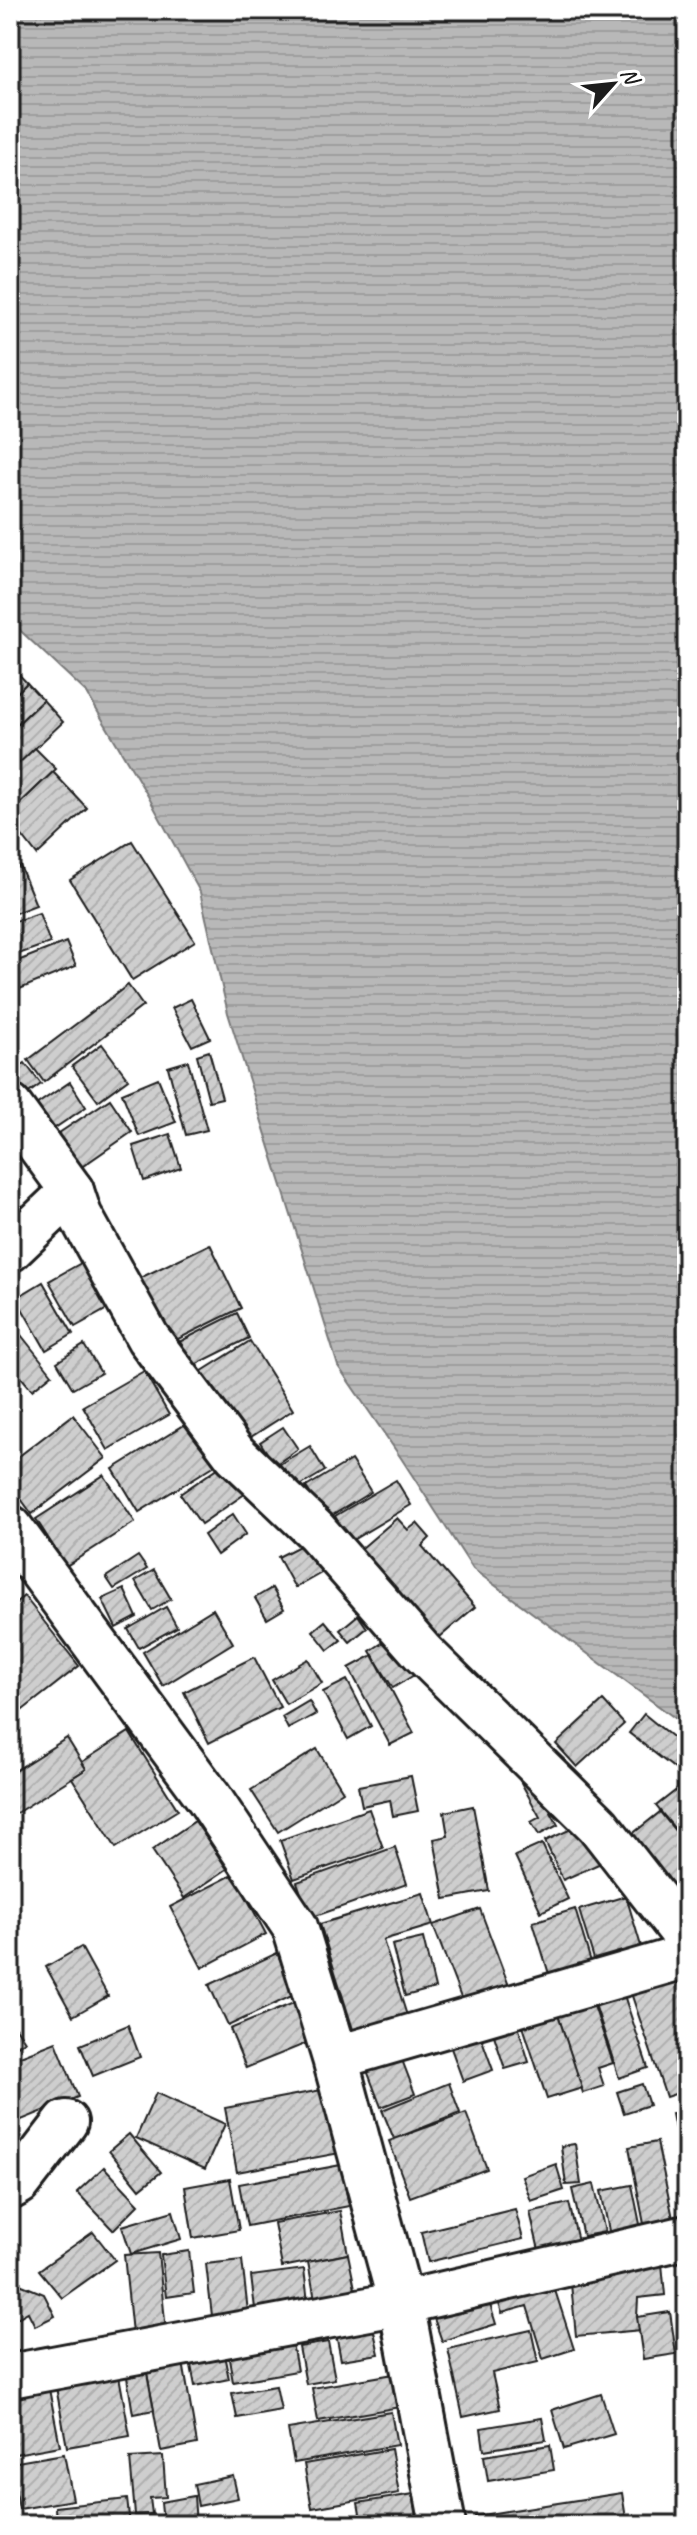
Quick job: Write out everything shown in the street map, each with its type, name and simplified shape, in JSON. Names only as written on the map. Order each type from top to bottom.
[{"type":"main road","points":[[10,1528],[209,1798],[295,1927],[335,2058],[401,2303],[443,2525]]},
{"type":"street","points":[[10,1106],[72,1191],[80,1215],[148,1338],[235,1454],[316,1531],[423,1653],[598,1825],[687,1939]]},
{"type":"street","points":[[10,1250],[72,1191]]},
{"type":"street","points":[[335,2058],[670,1961],[687,1952]]},
{"type":"street","points":[[10,2188],[19,2183],[66,2122]]},
{"type":"street","points":[[10,2376],[401,2303],[687,2237]]},
{"type":"shaded area","points":[[10,10],[687,10],[687,1727],[473,1569],[338,1366],[228,1013],[200,892],[86,692],[10,621]]},
{"type":"building","points":[[10,667],[27,683],[10,700]]},
{"type":"building","points":[[27,683],[43,700],[10,731],[10,700]]},
{"type":"building","points":[[43,700],[63,722],[10,772],[10,731]]},
{"type":"building","points":[[35,748],[56,769],[10,813],[10,772]]},
{"type":"building","points":[[53,772],[87,808],[37,855],[10,820],[10,813]]},
{"type":"building","points":[[132,841],[195,941],[132,980],[70,880]]},
{"type":"building","points":[[20,866],[36,905],[10,915],[10,870]]},
{"type":"building","points":[[39,913],[50,943],[10,957],[10,923]]},
{"type":"building","points":[[66,942],[76,966],[10,993],[10,964]]},
{"type":"building","points":[[128,985],[143,1006],[44,1082],[28,1060]]},
{"type":"building","points":[[191,999],[210,1038],[192,1046],[172,1008]]},
{"type":"building","points":[[102,1044],[128,1079],[98,1101],[72,1066]]},
{"type":"building","points":[[209,1051],[222,1098],[209,1101],[197,1055]]},
{"type":"building","points":[[188,1061],[207,1130],[186,1135],[168,1067]]},
{"type":"building","points":[[25,1063],[41,1084],[23,1097],[10,1075]]},
{"type":"building","points":[[158,1078],[176,1122],[139,1136],[122,1093]]},
{"type":"building","points":[[70,1082],[86,1107],[46,1134],[30,1109]]},
{"type":"building","points":[[110,1099],[132,1132],[67,1177],[44,1143]]},
{"type":"building","points":[[170,1134],[181,1168],[144,1181],[133,1146]]},
{"type":"building","points":[[10,1194],[27,1211],[10,1229]]},
{"type":"building","points":[[210,1244],[241,1308],[172,1342],[140,1278]]},
{"type":"building","points":[[81,1263],[107,1309],[75,1327],[49,1281]]},
{"type":"building","points":[[43,1282],[73,1334],[46,1350],[16,1298]]},
{"type":"building","points":[[237,1313],[249,1338],[183,1371],[171,1346]]},
{"type":"building","points":[[10,1321],[52,1374],[32,1390],[10,1364]]},
{"type":"building","points":[[250,1341],[293,1410],[243,1442],[199,1373]]},
{"type":"building","points":[[84,1345],[101,1373],[73,1389],[57,1362]]},
{"type":"building","points":[[144,1371],[169,1415],[108,1450],[83,1406]]},
{"type":"building","points":[[73,1415],[106,1458],[32,1514],[10,1484],[10,1463]]},
{"type":"building","points":[[194,1419],[220,1462],[139,1512],[113,1469]]},
{"type":"building","points":[[283,1427],[298,1449],[275,1465],[260,1442]]},
{"type":"building","points":[[310,1446],[325,1471],[295,1489],[280,1464]]},
{"type":"building","points":[[351,1460],[371,1492],[326,1519],[306,1487]]},
{"type":"building","points":[[228,1461],[249,1491],[201,1524],[180,1494]]},
{"type":"building","points":[[104,1475],[135,1522],[66,1566],[36,1519]]},
{"type":"building","points":[[396,1480],[411,1505],[349,1542],[335,1516]]},
{"type":"building","points":[[233,1514],[246,1534],[217,1555],[204,1535]]},
{"type":"building","points":[[397,1518],[408,1530],[417,1523],[430,1538],[422,1546],[475,1607],[426,1649],[348,1560]]},
{"type":"building","points":[[315,1538],[332,1567],[295,1588],[278,1557]]},
{"type":"building","points":[[138,1556],[147,1569],[114,1589],[106,1577]]},
{"type":"building","points":[[154,1570],[171,1599],[152,1610],[135,1581]]},
{"type":"building","points":[[272,1588],[284,1609],[267,1619],[255,1598]]},
{"type":"building","points":[[124,1589],[137,1617],[116,1628],[102,1599]]},
{"type":"building","points":[[24,1596],[79,1666],[10,1720],[10,1607]]},
{"type":"building","points":[[166,1607],[177,1627],[139,1648],[128,1629]]},
{"type":"building","points":[[213,1609],[233,1643],[163,1686],[143,1652]]},
{"type":"building","points":[[358,1615],[367,1628],[350,1642],[340,1630]]},
{"type":"building","points":[[325,1621],[341,1640],[328,1650],[313,1631]]},
{"type":"building","points":[[396,1634],[419,1672],[393,1688],[370,1651]]},
{"type":"building","points":[[373,1655],[414,1733],[390,1745],[349,1668]]},
{"type":"building","points":[[254,1657],[280,1707],[209,1743],[184,1692]]},
{"type":"building","points":[[308,1659],[322,1683],[286,1704],[272,1680]]},
{"type":"building","points":[[347,1680],[371,1726],[348,1739],[323,1692]]},
{"type":"building","points":[[309,1701],[316,1714],[288,1729],[282,1717]]},
{"type":"building","points":[[603,1701],[624,1724],[577,1767],[556,1744]]},
{"type":"building","points":[[644,1714],[687,1749],[687,1762],[679,1772],[629,1733]]},
{"type":"building","points":[[129,1732],[178,1810],[116,1848],[72,1778],[86,1769],[82,1762]]},
{"type":"building","points":[[67,1738],[86,1769],[10,1817],[10,1774]]},
{"type":"building","points":[[317,1749],[343,1791],[278,1832],[251,1790]]},
{"type":"building","points":[[535,1770],[553,1802],[547,1805],[558,1825],[539,1835],[531,1822],[540,1817],[519,1779]]},
{"type":"building","points":[[411,1776],[418,1811],[393,1816],[390,1800],[362,1806],[358,1786]]},
{"type":"building","points":[[679,1788],[687,1799],[687,1844],[656,1806]]},
{"type":"building","points":[[473,1806],[489,1891],[445,1899],[434,1839],[448,1836],[444,1812]]},
{"type":"building","points":[[369,1809],[383,1848],[294,1879],[280,1840]]},
{"type":"building","points":[[660,1812],[687,1846],[687,1924],[621,1843]]},
{"type":"building","points":[[195,1821],[227,1869],[184,1898],[152,1850]]},
{"type":"building","points":[[582,1824],[601,1863],[563,1880],[545,1841]]},
{"type":"building","points":[[542,1844],[568,1899],[541,1912],[515,1856]]},
{"type":"building","points":[[395,1847],[407,1884],[310,1918],[297,1882]]},
{"type":"building","points":[[234,1874],[266,1934],[202,1968],[170,1907]]},
{"type":"building","points":[[423,1893],[433,1925],[383,1940],[409,2022],[356,2039],[320,1924]]},
{"type":"building","points":[[626,1896],[644,1956],[597,1969],[579,1910]]},
{"type":"building","points":[[480,1909],[509,1986],[463,2003],[433,1925]]},
{"type":"building","points":[[575,1909],[591,1962],[549,1974],[533,1922]]},
{"type":"building","points":[[423,1938],[435,1988],[405,1996],[392,1945]]},
{"type":"building","points":[[81,1947],[108,1996],[73,2016],[46,1967]]},
{"type":"building","points":[[277,1953],[296,1994],[228,2026],[209,1985]]},
{"type":"building","points":[[687,1971],[687,2090],[666,2097],[630,1990]]},
{"type":"building","points":[[622,1989],[648,2068],[619,2078],[593,1998]]},
{"type":"building","points":[[590,1994],[613,2063],[598,2068],[604,2086],[583,2093],[555,2006]]},
{"type":"building","points":[[296,2002],[312,2041],[246,2068],[230,2029]]},
{"type":"building","points":[[555,2006],[582,2088],[547,2099],[520,2017]]},
{"type":"building","points":[[515,2016],[529,2062],[505,2069],[490,2023]]},
{"type":"building","points":[[10,2018],[25,2041],[10,2051]]},
{"type":"building","points":[[128,2025],[140,2057],[93,2076],[80,2045]]},
{"type":"building","points":[[477,2026],[493,2070],[463,2081],[447,2037]]},
{"type":"building","points":[[56,2042],[78,2097],[19,2121],[10,2098],[10,2060]]},
{"type":"building","points":[[399,2052],[415,2094],[381,2107],[365,2065]]},
{"type":"building","points":[[449,2083],[460,2113],[394,2139],[382,2110]]},
{"type":"building","points":[[642,2084],[649,2105],[624,2113],[617,2092]]},
{"type":"building","points":[[327,2089],[340,2153],[237,2172],[225,2108]]},
{"type":"building","points":[[156,2093],[225,2124],[205,2169],[136,2138]]},
{"type":"building","points":[[687,2112],[687,2152],[680,2153],[672,2114]]},
{"type":"building","points":[[466,2113],[487,2169],[410,2197],[389,2141]]},
{"type":"building","points":[[129,2134],[161,2172],[140,2189],[109,2151]]},
{"type":"building","points":[[657,2142],[674,2223],[645,2229],[629,2147]]},
{"type":"building","points":[[575,2144],[581,2184],[566,2185],[561,2146]]},
{"type":"building","points":[[556,2164],[564,2190],[531,2201],[522,2176]]},
{"type":"building","points":[[341,2165],[349,2206],[247,2226],[239,2184]]},
{"type":"building","points":[[104,2167],[139,2204],[113,2230],[77,2192]]},
{"type":"building","points":[[230,2179],[239,2230],[193,2238],[185,2187]]},
{"type":"building","points":[[594,2184],[605,2232],[583,2236],[572,2189]]},
{"type":"building","points":[[632,2185],[641,2229],[610,2236],[601,2191]]},
{"type":"building","points":[[569,2203],[581,2254],[542,2263],[530,2212]]},
{"type":"building","points":[[515,2209],[523,2239],[428,2262],[421,2232]]},
{"type":"building","points":[[173,2211],[181,2239],[131,2254],[122,2226]]},
{"type":"building","points":[[340,2211],[348,2254],[282,2267],[274,2223]]},
{"type":"building","points":[[93,2232],[115,2260],[62,2298],[39,2270]]},
{"type":"building","points":[[189,2251],[194,2293],[166,2297],[161,2255]]},
{"type":"building","points":[[158,2253],[166,2330],[132,2333],[124,2255]]},
{"type":"building","points":[[348,2254],[358,2303],[317,2310],[308,2262]]},
{"type":"building","points":[[242,2260],[250,2329],[214,2333],[206,2264]]},
{"type":"building","points":[[662,2264],[665,2295],[638,2298],[637,2317],[641,2330],[576,2336],[570,2273]]},
{"type":"building","points":[[304,2269],[310,2319],[257,2325],[251,2276]]},
{"type":"building","points":[[10,2280],[44,2294],[55,2316],[35,2326],[28,2312],[10,2322]]},
{"type":"building","points":[[552,2281],[574,2349],[543,2359],[527,2306],[502,2313],[497,2298]]},
{"type":"building","points":[[487,2295],[496,2324],[442,2341],[432,2313]]},
{"type":"building","points":[[670,2312],[676,2354],[643,2359],[637,2317]]},
{"type":"building","points":[[373,2327],[379,2354],[341,2360],[336,2334]]},
{"type":"building","points":[[531,2330],[538,2362],[492,2373],[500,2409],[463,2417],[448,2349]]},
{"type":"building","points":[[291,2337],[297,2371],[233,2382],[227,2348]]},
{"type":"building","points":[[328,2342],[335,2379],[306,2384],[299,2347]]},
{"type":"building","points":[[223,2350],[229,2379],[195,2386],[189,2355]]},
{"type":"building","points":[[183,2362],[197,2444],[161,2451],[146,2368]]},
{"type":"building","points":[[146,2368],[154,2410],[133,2414],[126,2371]]},
{"type":"building","points":[[394,2374],[400,2407],[318,2421],[312,2388]]},
{"type":"building","points":[[119,2376],[130,2436],[67,2447],[56,2387]]},
{"type":"building","points":[[276,2386],[281,2410],[237,2418],[232,2393]]},
{"type":"building","points":[[49,2389],[60,2446],[15,2454],[10,2427],[10,2396]]},
{"type":"building","points":[[601,2394],[614,2434],[564,2449],[552,2410]]},
{"type":"building","points":[[391,2412],[397,2445],[294,2463],[288,2429]]},
{"type":"building","points":[[542,2418],[546,2440],[484,2450],[481,2428]]},
{"type":"building","points":[[550,2445],[554,2470],[488,2481],[484,2456]]},
{"type":"building","points":[[391,2449],[399,2493],[312,2508],[304,2464]]},
{"type":"building","points":[[64,2454],[73,2500],[19,2509],[11,2463]]},
{"type":"building","points":[[163,2456],[166,2497],[150,2498],[152,2514],[135,2515],[130,2458]]},
{"type":"building","points":[[233,2476],[238,2498],[198,2506],[194,2484]]},
{"type":"building","points":[[622,2493],[627,2525],[477,2525],[475,2516]]},
{"type":"building","points":[[414,2494],[419,2525],[362,2525],[358,2503]]},
{"type":"building","points":[[194,2496],[196,2525],[163,2525],[161,2502]]},
{"type":"building","points":[[127,2499],[130,2525],[56,2525],[55,2507]]}]
